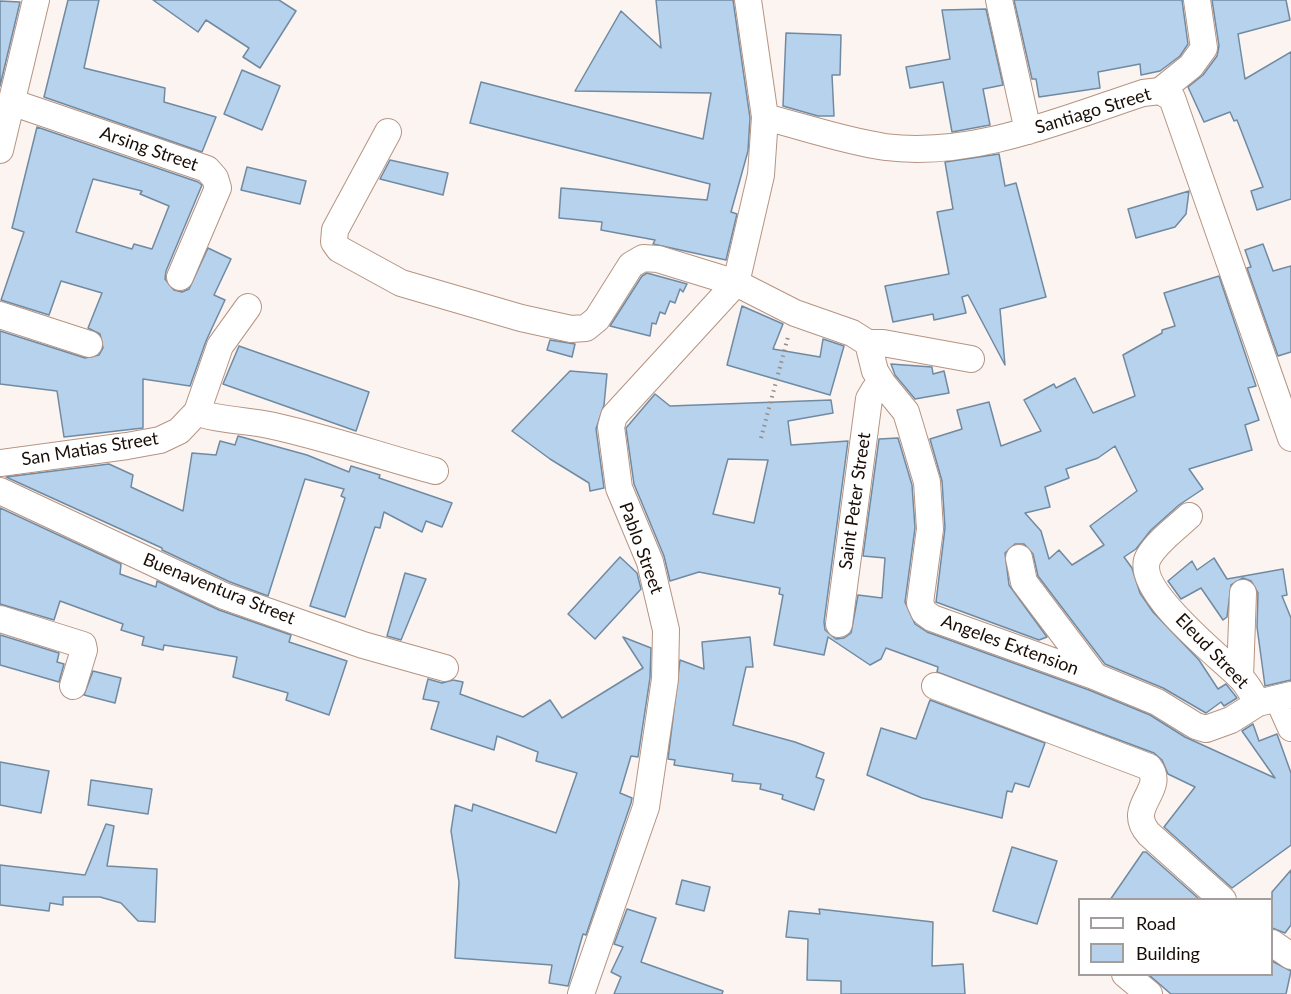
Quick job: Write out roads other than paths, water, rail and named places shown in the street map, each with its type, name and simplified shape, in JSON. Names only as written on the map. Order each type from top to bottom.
[{"type":"street","points":[[0,150],[36,0]]},
{"type":"street","points":[[736,283],[761,175],[765,117],[748,0]]},
{"type":"street","points":[[999,0],[1028,131]]},
{"type":"street","points":[[1160,91],[1191,66],[1204,48],[1197,0]]},
{"type":"street","name":"Santiago Street","points":[[765,117],[855,141],[907,148],[980,142],[1028,131],[1143,93],[1160,91],[1172,98],[1179,111],[1291,438]]},
{"type":"street","name":"Arsing Street","points":[[12,102],[207,169],[215,177],[218,188],[180,277]]},
{"type":"street","points":[[388,132],[335,230],[334,242],[339,249],[401,283],[521,318],[571,329],[586,328],[597,319],[631,264],[644,258],[658,259],[736,283],[795,313],[852,333],[868,343],[883,343],[971,359]]},
{"type":"street","name":"Pablo Street","points":[[581,994],[646,807],[666,679],[666,630],[650,562],[619,488],[611,427],[614,416],[736,283]]},
{"type":"street","name":"San Matias Street","points":[[0,463],[160,440],[179,431],[197,412],[220,346],[248,307]]},
{"type":"street","points":[[0,315],[89,344]]},
{"type":"street","name":"Angeles Extension","points":[[868,343],[875,371],[906,412],[927,482],[930,529],[920,603],[924,612],[932,618],[1095,676],[1157,702],[1196,726],[1206,729],[1232,720],[1276,699]]},
{"type":"street","name":"Saint Peter Street","points":[[838,624],[869,399],[875,389],[883,384]]},
{"type":"street","points":[[197,412],[207,417],[225,416],[272,426],[435,471]]},
{"type":"street","name":"Buenaventura Street","points":[[0,491],[224,596],[363,645],[445,668]]},
{"type":"street","name":"Eleud Street","points":[[1189,516],[1148,556],[1145,568],[1148,581],[1199,642],[1240,677],[1276,699],[1291,728]]},
{"type":"street","points":[[1019,558],[1024,582],[1095,676]]},
{"type":"street","points":[[1240,677],[1243,593]]},
{"type":"street","points":[[0,619],[77,641],[84,650],[73,686]]},
{"type":"street","points":[[934,686],[1149,767],[1154,773],[1155,781],[1140,815],[1141,823],[1149,834],[1221,898]]},
{"type":"street","points":[[1273,944],[1291,956]]},
{"type":"street","points":[[1126,976],[1149,994]]}]
